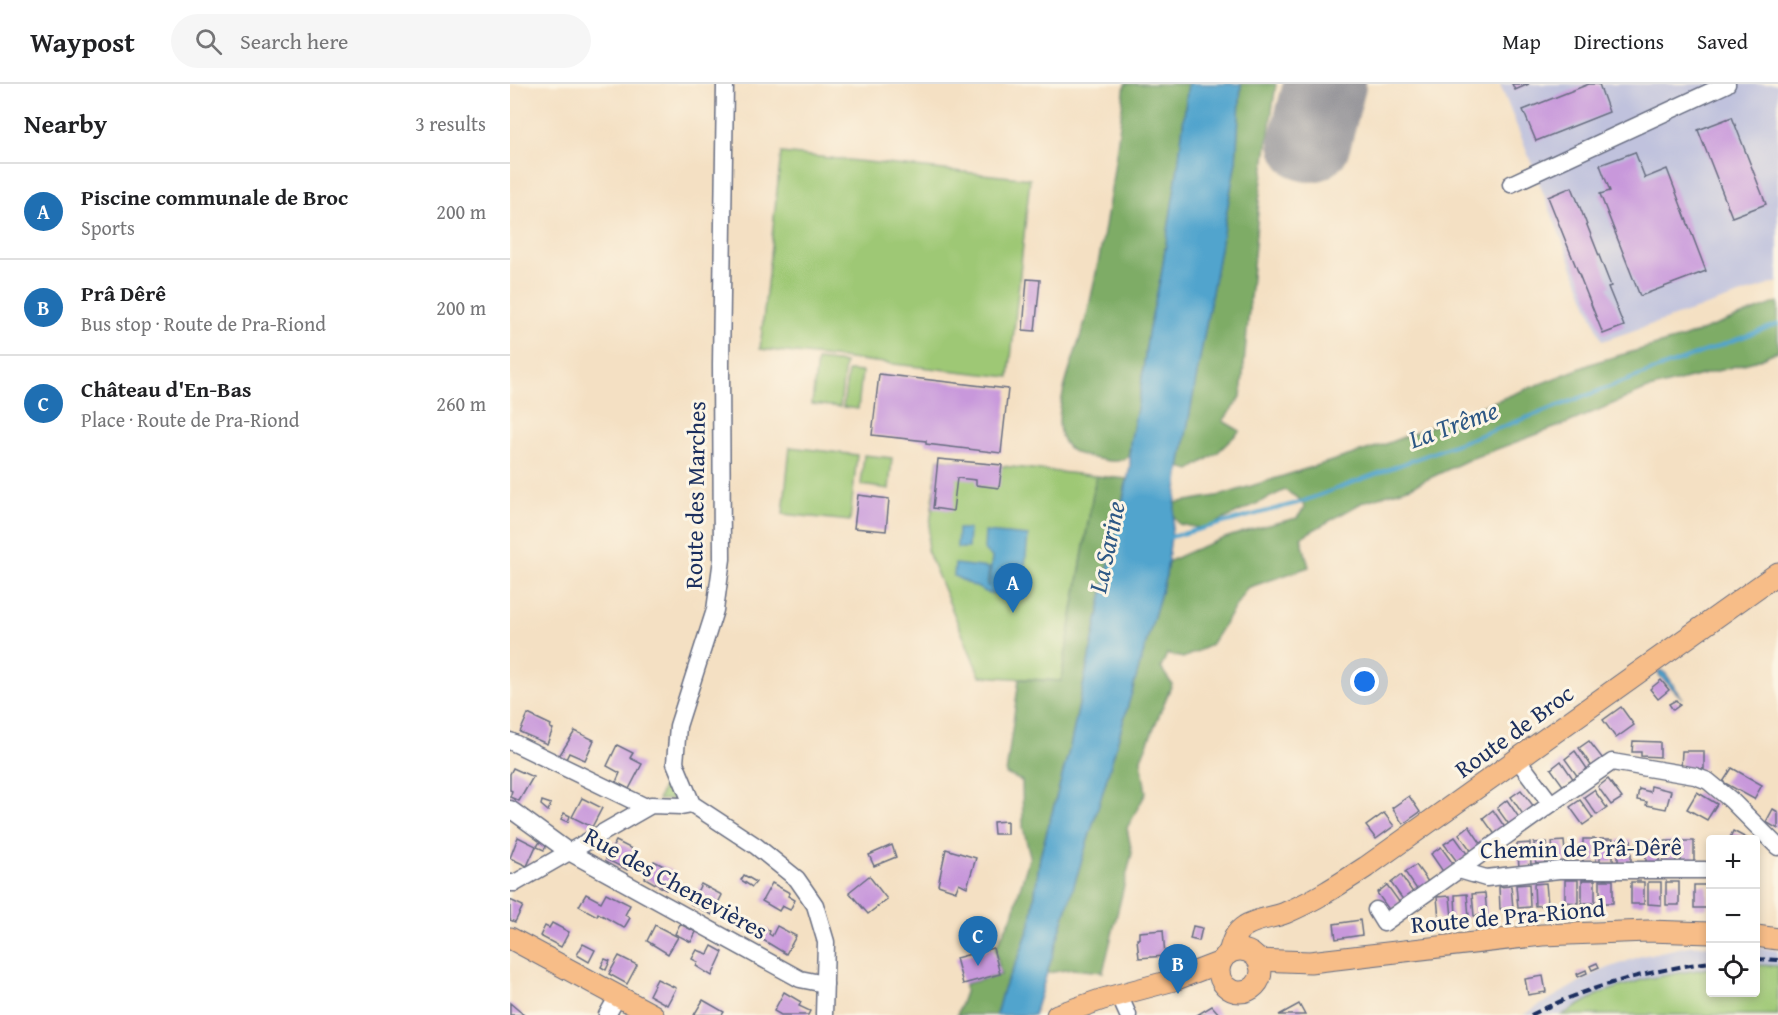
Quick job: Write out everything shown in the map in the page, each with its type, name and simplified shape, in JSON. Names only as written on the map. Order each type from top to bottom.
[{"type":"main road","name":"Route de Broc","points":[[1224,966],[1235,936],[1244,926],[1297,908],[1342,883],[1778,573]]},
{"type":"main road","name":"Route de Broc","points":[[1255,957],[1251,947],[1254,934],[1272,918]]},
{"type":"main road","name":"Route de Pra-Riond","points":[[1224,966],[1232,990],[1242,992],[1251,989],[1258,981],[1273,974],[1310,963],[1542,935],[1706,933]]},
{"type":"main road","points":[[1760,937],[1778,939]]},
{"type":"main road","points":[[510,938],[653,1015]]},
{"type":"main road","name":"Route de Pra-Riond","points":[[1058,1015],[1119,995],[1224,966],[1240,950],[1255,957],[1310,963]]},
{"type":"main road","points":[[1255,957],[1261,972],[1258,981]]},
{"type":"street","name":"Route des Marches","points":[[692,804],[675,763],[678,726],[715,610],[722,559],[721,364],[725,84]]},
{"type":"street","points":[[1511,184],[1727,84]]},
{"type":"street","points":[[510,741],[646,807]]},
{"type":"street","name":"Chemin de Prâ-Dêrê","points":[[1518,760],[1551,804]]},
{"type":"street","name":"Chemin de Prâ-Dêrê","points":[[1376,910],[1384,923],[1612,762],[1695,776],[1708,781],[1719,788],[1778,847]]},
{"type":"street","points":[[510,883],[515,883],[646,807],[692,804],[756,846],[797,879],[815,905],[826,942],[824,1015]]},
{"type":"street","name":"Rue des Chenevières","points":[[510,809],[568,852],[800,979],[825,984]]},
{"type":"street","name":"Chemin de Prâ-Dêrê","points":[[1459,870],[1486,878],[1559,870],[1705,870]]},
{"type":"street","points":[[1119,995],[1128,1015]]},
{"type":"street","points":[[607,1015],[618,996]]},
{"type":"shaded area","points":[[1500,84],[1778,84],[1778,282],[1602,341]]},
{"type":"shaded area","points":[[1706,945],[1706,969],[1645,979],[1601,993],[1562,1015],[1523,1015],[1595,973],[1641,956],[1689,946]]},
{"type":"shaded area","points":[[1760,948],[1778,950],[1778,966],[1760,965]]},
{"type":"green space","points":[[1125,84],[1188,84],[1161,276],[1148,333],[1140,394],[1128,456],[1111,461],[1087,457],[1072,451],[1062,438],[1059,421],[1063,393],[1086,317],[1100,254]]},
{"type":"green space","points":[[1241,84],[1276,84],[1259,201],[1241,397],[1223,421],[1240,431],[1217,453],[1190,470],[1180,467],[1236,161]]},
{"type":"green space","points":[[781,153],[1030,179],[1009,377],[760,349]]},
{"type":"green space","points":[[1778,302],[1778,351],[1755,361],[1645,390],[1568,423],[1470,459],[1411,487],[1363,502],[1301,537],[1309,567],[1247,588],[1211,645],[1183,658],[1167,654],[1161,668],[1172,684],[1141,759],[1146,793],[1127,828],[1132,853],[1103,972],[1072,969],[1047,973],[1103,791],[1168,562],[1231,536],[1297,518],[1305,507],[1299,499],[1285,490],[1204,529],[1179,524],[1173,515],[1175,503],[1222,495],[1383,445],[1596,362],[1685,337]]},
{"type":"green space","points":[[817,360],[845,363],[840,407],[812,404]]},
{"type":"green space","points":[[848,371],[862,372],[858,409],[843,407]]},
{"type":"green space","points":[[790,447],[857,455],[850,521],[783,514]]},
{"type":"green space","points":[[864,455],[892,458],[889,489],[861,485]]},
{"type":"green space","points":[[938,459],[1096,476],[1061,681],[980,676],[927,550]]},
{"type":"green space","points":[[1096,476],[1127,479],[1070,747],[1040,857],[1031,922],[1019,957],[1003,989],[996,1015],[957,1015],[965,992],[965,984],[1001,975],[995,948],[1014,913],[1030,856],[1023,827],[1022,781],[1006,774],[1019,679],[1061,681]]},
{"type":"green space","points":[[668,774],[682,799],[658,800]]},
{"type":"green space","points":[[1760,965],[1778,966],[1778,1015],[1562,1015],[1601,993],[1645,979],[1706,969],[1706,997],[1760,997]]},
{"type":"water","points":[[1188,84],[1241,84],[1236,161],[1180,467],[1166,575],[1034,1015],[996,1015],[1003,989],[1019,957],[1031,922],[1040,857],[1070,747],[1130,467],[1130,443],[1140,394],[1148,333],[1161,276]]},
{"type":"water","points":[[958,529],[969,529],[968,548],[957,548]]},
{"type":"water","points":[[985,532],[1028,536],[1022,597],[988,593],[954,576],[955,564],[989,568],[987,586],[989,586],[992,557],[984,550]]},
{"type":"water","points":[[1661,670],[1683,699],[1660,676],[1658,672]]},
{"type":"building","points":[[1512,84],[1529,84],[1515,90]]},
{"type":"building","points":[[1589,84],[1599,84],[1609,112],[1536,141],[1523,110]]},
{"type":"building","points":[[1732,117],[1766,204],[1732,217],[1698,130]]},
{"type":"building","points":[[1635,152],[1645,178],[1667,169],[1706,271],[1640,296],[1600,194],[1610,191],[1600,165]]},
{"type":"building","points":[[1572,187],[1611,286],[1608,287],[1624,326],[1603,334],[1548,197]]},
{"type":"building","points":[[1027,279],[1040,280],[1035,331],[1023,330]]},
{"type":"building","points":[[879,374],[1008,389],[1001,453],[872,435]]},
{"type":"building","points":[[938,459],[1002,465],[999,488],[976,485],[976,480],[957,478],[953,511],[933,508]]},
{"type":"building","points":[[858,495],[889,499],[886,531],[854,528]]},
{"type":"building","points":[[1661,680],[1669,690],[1658,699],[1650,689]]},
{"type":"building","points":[[1676,700],[1680,705],[1673,710],[1669,704]]},
{"type":"building","points":[[1621,707],[1634,725],[1616,738],[1603,720]]},
{"type":"building","points":[[528,714],[551,725],[550,728],[553,729],[547,744],[520,732]]},
{"type":"building","points":[[575,731],[594,740],[585,760],[569,753],[566,759],[559,756]]},
{"type":"building","points":[[1589,741],[1603,759],[1592,767],[1579,748]]},
{"type":"building","points":[[1633,741],[1660,742],[1660,757],[1641,756],[1641,752],[1632,752]]},
{"type":"building","points":[[617,745],[633,753],[630,758],[642,764],[629,789],[616,782],[620,773],[607,766]]},
{"type":"building","points":[[1575,751],[1588,770],[1578,777],[1565,759]]},
{"type":"building","points":[[1682,751],[1704,751],[1704,769],[1681,768]]},
{"type":"building","points":[[1561,761],[1574,780],[1564,787],[1551,769]]},
{"type":"building","points":[[513,768],[533,777],[519,801],[510,797],[512,791],[510,790],[510,774]]},
{"type":"building","points":[[1732,768],[1762,785],[1754,799],[1723,782]]},
{"type":"building","points":[[1608,779],[1622,798],[1611,805],[1598,787]]},
{"type":"building","points":[[1651,786],[1671,791],[1666,809],[1646,805],[1647,802],[1637,800],[1639,789],[1650,792]]},
{"type":"building","points":[[1521,790],[1535,808],[1524,816],[1511,797]]},
{"type":"building","points":[[1594,790],[1607,808],[1597,815],[1584,797]]},
{"type":"building","points":[[1697,792],[1717,804],[1707,820],[1687,809]]},
{"type":"building","points":[[1409,796],[1420,812],[1403,824],[1392,808]]},
{"type":"building","points":[[582,798],[602,808],[592,827],[572,817]]},
{"type":"building","points":[[1507,800],[1520,819],[1510,826],[1497,808]]},
{"type":"building","points":[[1580,800],[1593,818],[1583,825],[1570,807]]},
{"type":"building","points":[[542,801],[551,804],[548,811],[541,805]]},
{"type":"building","points":[[1773,809],[1778,812],[1778,829],[1766,822]]},
{"type":"building","points":[[1493,810],[1506,829],[1496,836],[1483,818]]},
{"type":"building","points":[[564,813],[570,816],[568,822],[561,819]]},
{"type":"building","points":[[1384,813],[1394,826],[1376,839],[1366,826]]},
{"type":"building","points":[[1007,821],[1007,834],[994,834],[993,822]]},
{"type":"building","points":[[1469,826],[1482,845],[1472,852],[1459,834]]},
{"type":"building","points":[[518,837],[536,846],[527,866],[510,858]]},
{"type":"building","points":[[1455,837],[1468,855],[1458,863],[1444,844]]},
{"type":"building","points":[[542,838],[548,842],[544,850],[537,847]]},
{"type":"building","points":[[1583,839],[1596,839],[1596,862],[1583,862]]},
{"type":"building","points":[[1600,839],[1613,839],[1613,862],[1600,862]]},
{"type":"building","points":[[1618,840],[1631,840],[1631,862],[1618,862]]},
{"type":"building","points":[[616,841],[636,851],[627,870],[606,859]]},
{"type":"building","points":[[1564,841],[1566,863],[1554,864],[1552,842]]},
{"type":"building","points":[[1646,841],[1659,841],[1659,863],[1646,863]]},
{"type":"building","points":[[1663,841],[1676,841],[1676,864],[1663,863]]},
{"type":"building","points":[[1681,841],[1694,841],[1694,864],[1681,864]]},
{"type":"building","points":[[1547,842],[1549,864],[1536,866],[1534,843]]},
{"type":"building","points":[[1530,843],[1531,866],[1519,867],[1517,844]]},
{"type":"building","points":[[892,845],[896,857],[874,866],[869,855]]},
{"type":"building","points":[[1441,847],[1454,865],[1444,873],[1431,854]]},
{"type":"building","points":[[946,849],[976,858],[967,887],[959,883],[956,891],[938,885]]},
{"type":"building","points":[[654,861],[675,872],[666,890],[645,878]]},
{"type":"building","points":[[1416,865],[1429,883],[1418,891],[1405,872]]},
{"type":"building","points":[[744,875],[756,882],[752,887],[741,880]]},
{"type":"building","points":[[1401,875],[1414,894],[1404,901],[1391,883]]},
{"type":"building","points":[[869,876],[887,899],[868,914],[849,892]]},
{"type":"building","points":[[1565,880],[1578,880],[1578,903],[1565,902]]},
{"type":"building","points":[[1582,880],[1595,880],[1595,903],[1582,903]]},
{"type":"building","points":[[1600,880],[1613,880],[1613,903],[1600,903]]},
{"type":"building","points":[[1631,882],[1644,882],[1644,904],[1631,904]]},
{"type":"building","points":[[1648,882],[1661,882],[1661,905],[1648,904]]},
{"type":"building","points":[[1666,882],[1679,882],[1679,905],[1666,905]]},
{"type":"building","points":[[772,883],[790,893],[788,896],[795,900],[790,910],[782,906],[779,911],[762,901]]},
{"type":"building","points":[[1546,883],[1548,905],[1535,906],[1534,884]]},
{"type":"building","points":[[701,884],[722,895],[712,915],[691,904]]},
{"type":"building","points":[[1529,884],[1530,907],[1518,908],[1516,885]]},
{"type":"building","points":[[1387,885],[1400,903],[1390,911],[1377,893]]},
{"type":"building","points":[[1694,885],[1706,885],[1706,908],[1694,908]]},
{"type":"building","points":[[1511,886],[1513,908],[1500,909],[1499,887]]},
{"type":"building","points":[[606,893],[630,905],[625,915],[630,918],[624,928],[598,913],[597,916],[579,906],[586,894],[601,902]]},
{"type":"building","points":[[1485,893],[1487,915],[1474,916],[1472,894]]},
{"type":"building","points":[[1467,894],[1469,917],[1456,918],[1455,895]]},
{"type":"building","points":[[1450,896],[1452,918],[1439,919],[1437,897]]},
{"type":"building","points":[[510,900],[523,906],[515,922],[510,920]]},
{"type":"building","points":[[1360,920],[1362,935],[1336,939],[1334,924]]},
{"type":"building","points":[[552,923],[569,932],[561,947],[540,936],[545,926],[549,928]]},
{"type":"building","points":[[680,924],[696,932],[691,942],[675,934]]},
{"type":"building","points":[[655,925],[678,937],[668,954],[647,941]]},
{"type":"building","points":[[760,925],[770,931],[769,934],[772,936],[777,926],[796,936],[786,954],[755,935]]},
{"type":"building","points":[[1193,926],[1202,928],[1199,941],[1190,939]]},
{"type":"building","points":[[1163,930],[1165,956],[1139,958],[1137,939],[1139,939],[1139,932]]},
{"type":"building","points":[[583,944],[595,950],[589,962],[577,955]]},
{"type":"building","points":[[712,946],[723,952],[712,976],[696,966],[698,962],[692,959],[697,950],[708,954]]},
{"type":"building","points":[[993,948],[1000,974],[963,984],[956,958]]},
{"type":"building","points":[[619,956],[637,965],[627,984],[609,974]]},
{"type":"building","points":[[605,959],[610,961],[606,970],[601,967]]},
{"type":"building","points":[[1597,963],[1599,967],[1592,970],[1590,966]]},
{"type":"building","points":[[1586,970],[1587,973],[1578,977],[1577,974]]},
{"type":"building","points":[[1543,976],[1546,992],[1528,995],[1525,979]]},
{"type":"building","points":[[657,979],[676,988],[667,1005],[649,995]]},
{"type":"building","points":[[784,992],[801,1002],[799,1006],[810,1011],[808,1015],[781,1015],[774,1011]]},
{"type":"building","points":[[703,1000],[724,1012],[722,1015],[694,1015]]},
{"type":"building","points":[[510,1003],[524,1015],[510,1015]]},
{"type":"building","points":[[1299,1004],[1305,1015],[1279,1015]]},
{"type":"building","points":[[1212,1006],[1220,1015],[1197,1015]]},
{"type":"waterway","name":"La Trême","points":[[1167,538],[1301,502],[1778,324]]},
{"type":"runway","points":[[1310,141],[1325,84]]},
{"type":"railway","points":[[1760,959],[1778,960]]},
{"type":"railway","points":[[1531,1015],[1574,996],[1619,981],[1706,963]]},
{"type":"place","name":"Piscine communale de Broc","points":[[1013,613]]},
{"type":"place","name":"Château d'En-Bas","points":[[978,966]]},
{"type":"place","name":"Prâ Dêrê","points":[[1178,994]]},
{"type":"water label","name":"La Sarine","points":[[1106,547]]}]
